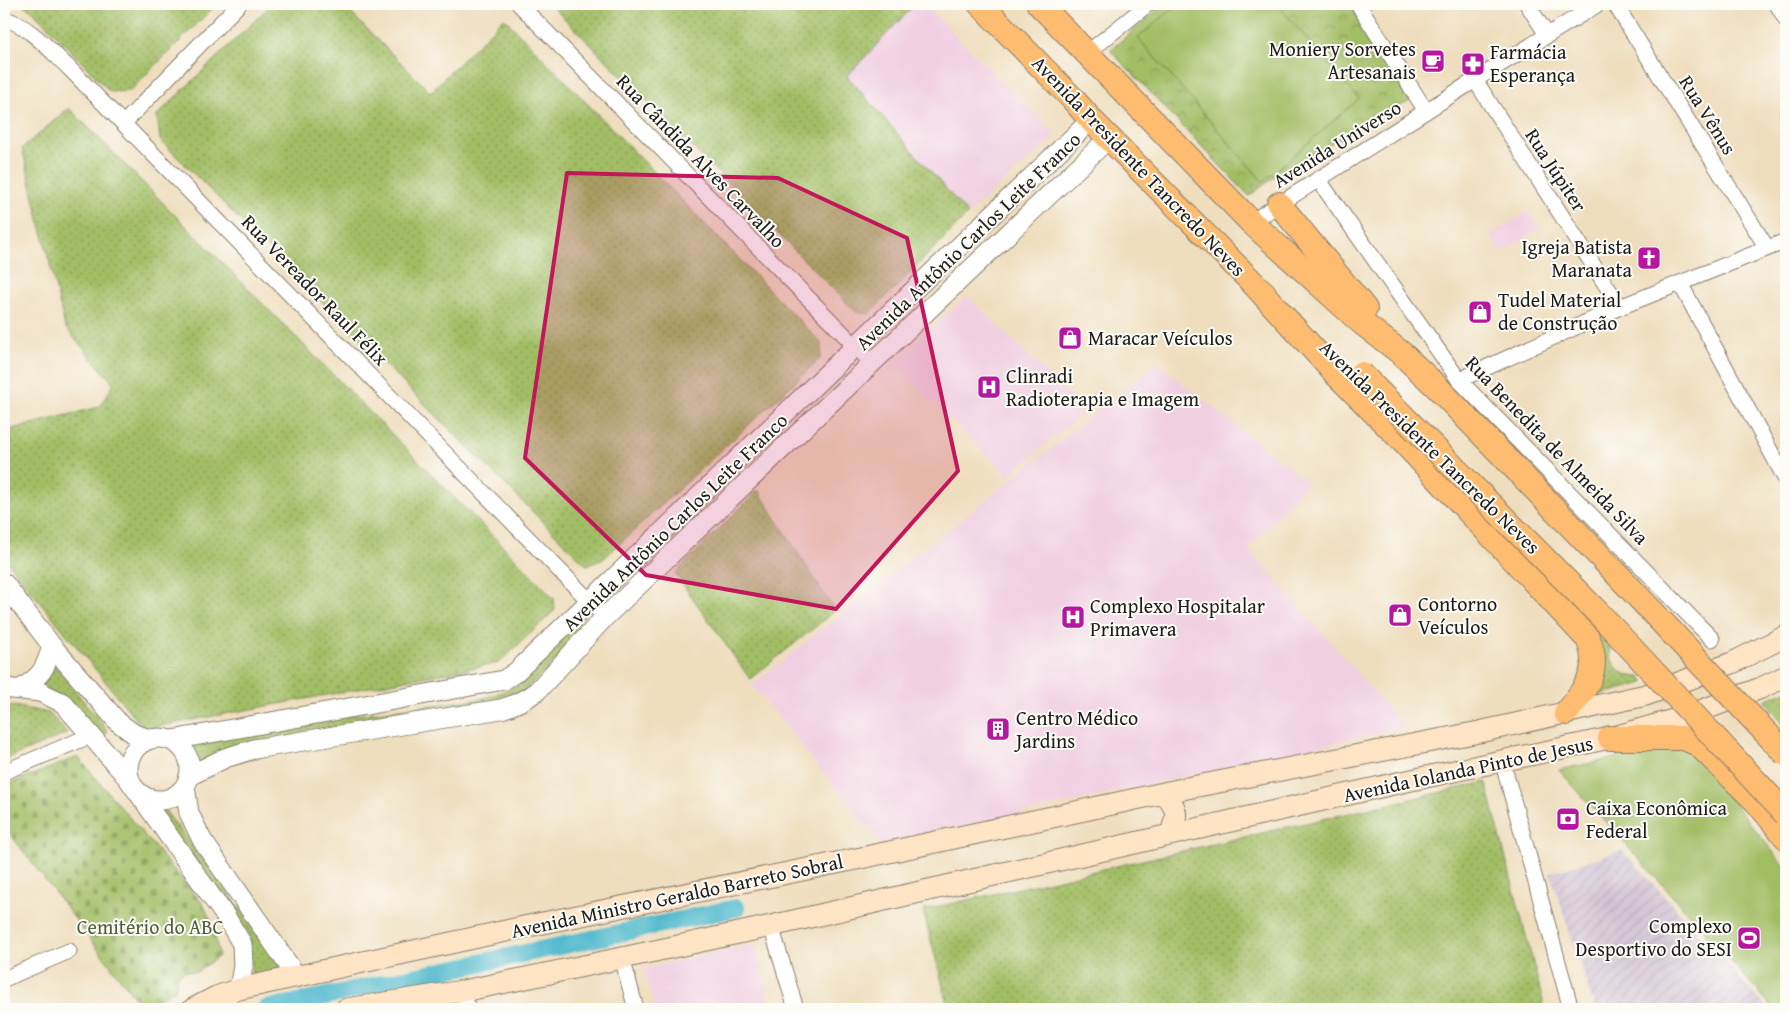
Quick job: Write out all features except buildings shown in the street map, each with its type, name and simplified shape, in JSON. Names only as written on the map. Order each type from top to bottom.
[{"type":"main road","name":"Avenida Presidente Tancredo Neves","points":[[980,4],[1091,120],[1253,283],[1361,374],[1602,616],[1786,814]]},
{"type":"main road","name":"Avenida Presidente Tancredo Neves","points":[[1039,4],[1058,15],[1086,54],[1251,222],[1361,322],[1401,353],[1435,385],[1615,572],[1786,754]]},
{"type":"main road","points":[[1280,204],[1401,353]]},
{"type":"main road","points":[[1253,283],[1337,375],[1402,440],[1588,638],[1593,649],[1593,670],[1588,684],[1566,713]]},
{"type":"main road","name":"Avenida Iolanda Pinto de Jesus","points":[[1165,793],[1566,713],[1646,695],[1732,663],[1786,636]]},
{"type":"main road","name":"Avenida Iolanda Pinto de Jesus","points":[[1171,833],[1610,738],[1687,716],[1761,688],[1786,676]]},
{"type":"main road","points":[[1610,738],[1684,738],[1698,744],[1756,801],[1786,837]]},
{"type":"main road","points":[[1393,748],[1388,759],[1388,770],[1402,782]]},
{"type":"main road","points":[[346,1009],[466,1000],[622,958],[771,926],[1171,833],[1176,814],[1175,808],[1165,793]]},
{"type":"main road","name":"Avenida Ministro Geraldo Barreto Sobral","points":[[193,1009],[239,989],[538,924],[1165,793]]},
{"type":"street","points":[[124,123],[239,4]]},
{"type":"street","name":"Rua Cândida Alves Carvalho","points":[[519,4],[872,363]]},
{"type":"street","points":[[1086,54],[1148,4]]},
{"type":"street","points":[[1358,4],[1426,111]]},
{"type":"street","points":[[1527,4],[1547,35]]},
{"type":"street","name":"Avenida Universo","points":[[1251,222],[1474,80],[1598,4]]},
{"type":"street","name":"Rua Vênus","points":[[1615,4],[1767,248]]},
{"type":"street","points":[[1777,4],[1786,20]]},
{"type":"street","name":"Rua Vereador Raul Félix","points":[[4,19],[11,20],[39,40],[124,123],[590,600],[605,618]]},
{"type":"street","name":"Rua Júpiter","points":[[1474,80],[1620,306]]},
{"type":"street","name":"Avenida Antônio Carlos Leite Franco","points":[[150,739],[172,740],[504,680],[516,672],[1091,120]]},
{"type":"street","name":"Avenida Antônio Carlos Leite Franco","points":[[134,787],[146,797],[157,800],[168,798],[177,794],[187,781],[226,758],[254,749],[491,711],[514,705],[537,691],[605,618],[1109,138]]},
{"type":"street","name":"Rua Benedita de Almeida Silva","points":[[1318,179],[1459,380],[1712,639]]},
{"type":"street","points":[[1459,380],[1620,306],[1786,241]]},
{"type":"street","points":[[1680,283],[1782,464],[1786,480]]},
{"type":"street","points":[[4,583],[52,646],[118,722],[134,734],[150,739]]},
{"type":"street","points":[[13,688],[38,678],[46,664],[52,646]]},
{"type":"street","points":[[13,688],[40,692],[63,703],[134,787],[221,909],[242,944],[243,966],[239,989]]},
{"type":"street","points":[[4,772],[92,735]]},
{"type":"street","points":[[134,787],[128,772],[129,761],[133,751],[150,739]]},
{"type":"street","points":[[172,740],[181,746],[187,755],[190,766],[187,781],[189,813],[202,840],[297,977]]},
{"type":"street","points":[[1502,760],[1571,1009]]},
{"type":"street","points":[[771,926],[796,1009]]},
{"type":"street","points":[[4,980],[69,951]]},
{"type":"street","points":[[622,958],[636,1009]]},
{"type":"highlighted area","points":[[567,173],[778,178],[907,238],[958,471],[836,609],[646,575],[525,458]]},
{"type":"shaded area","points":[[915,4],[924,4],[1056,135],[968,214],[847,76]]},
{"type":"shaded area","points":[[1528,211],[1540,228],[1501,253],[1490,235]]},
{"type":"shaded area","name":"Clinradi Radioterapia e Imagem","points":[[967,296],[1086,411],[1008,476],[893,362]]},
{"type":"shaded area","name":"Complexo Hospitalar Primavera","points":[[1157,364],[1308,482],[1249,549],[1404,727],[882,845],[752,685]]},
{"type":"shaded area","points":[[1622,850],[1768,1009],[1595,1009],[1550,873]]},
{"type":"shaded area","points":[[754,944],[772,1009],[656,1009],[643,969]]},
{"type":"green space","points":[[21,4],[217,4],[130,91],[110,92],[32,10]]},
{"type":"green space","points":[[272,4],[342,4],[430,92],[504,18],[822,344],[820,359],[602,560],[586,565],[160,140],[157,115]]},
{"type":"green space","points":[[550,4],[915,4],[847,76],[968,214],[869,314],[856,312]]},
{"type":"green space","points":[[1165,4],[1350,4],[1411,100],[1291,165],[1249,196],[1110,50]]},
{"type":"green space","points":[[1178,4],[1277,4],[1359,99],[1263,182],[1138,38]]},
{"type":"green space","points":[[69,108],[554,598],[555,610],[499,663],[144,729],[4,558],[4,431],[99,407],[114,384],[65,327],[22,148]]},
{"type":"green space","points":[[758,490],[835,611],[750,679],[675,573]]},
{"type":"green space","points":[[577,622],[587,630],[515,700],[196,771],[183,744],[346,716],[492,696],[511,688],[528,677]]},
{"type":"green space","points":[[1604,634],[1611,642],[1611,656],[1617,667],[1627,674],[1641,677],[1644,683],[1590,697],[1599,642]]},
{"type":"green space","points":[[55,666],[108,731],[103,738],[40,683]]},
{"type":"green space","points":[[1786,691],[1786,728],[1765,700]]},
{"type":"green space","points":[[4,704],[49,713],[68,733],[4,760]]},
{"type":"green space","name":"Complexo Desportivo do SESI","points":[[1685,743],[1786,868],[1786,1009],[1774,1009],[1559,770]]},
{"type":"green space","name":"Cemitério do ABC","points":[[78,757],[203,904],[213,925],[219,956],[197,972],[184,971],[178,977],[175,990],[142,1007],[4,826],[4,786]]},
{"type":"green space","points":[[1486,782],[1545,1009],[949,1009],[923,910]]},
{"type":"green space","points":[[164,809],[290,974],[252,982],[250,935],[222,894],[157,814]]},
{"type":"waterway","points":[[266,1009],[736,908]]},
{"type":"place","name":"Moniery Sorvetes Artesanais","points":[[1433,61]]},
{"type":"place","name":"Farmácia Esperança","points":[[1473,64]]},
{"type":"place","name":"Igreja Batista Maranata","points":[[1649,258]]},
{"type":"place","name":"Tudel Material de Construção","points":[[1480,312]]},
{"type":"place","name":"Maracar Veículos","points":[[1070,338]]},
{"type":"place","name":"Clinradi Radioterapia e Imagem","points":[[989,387]]},
{"type":"place","name":"Contorno Veículos","points":[[1400,615]]},
{"type":"place","name":"Complexo Hospitalar Primavera","points":[[1073,617]]},
{"type":"place","name":"Centro Médico Jardins","points":[[998,729]]},
{"type":"place","name":"Caixa Econômica Federal","points":[[1568,819]]},
{"type":"place","name":"Complexo Desportivo do SESI","points":[[1749,938]]}]
